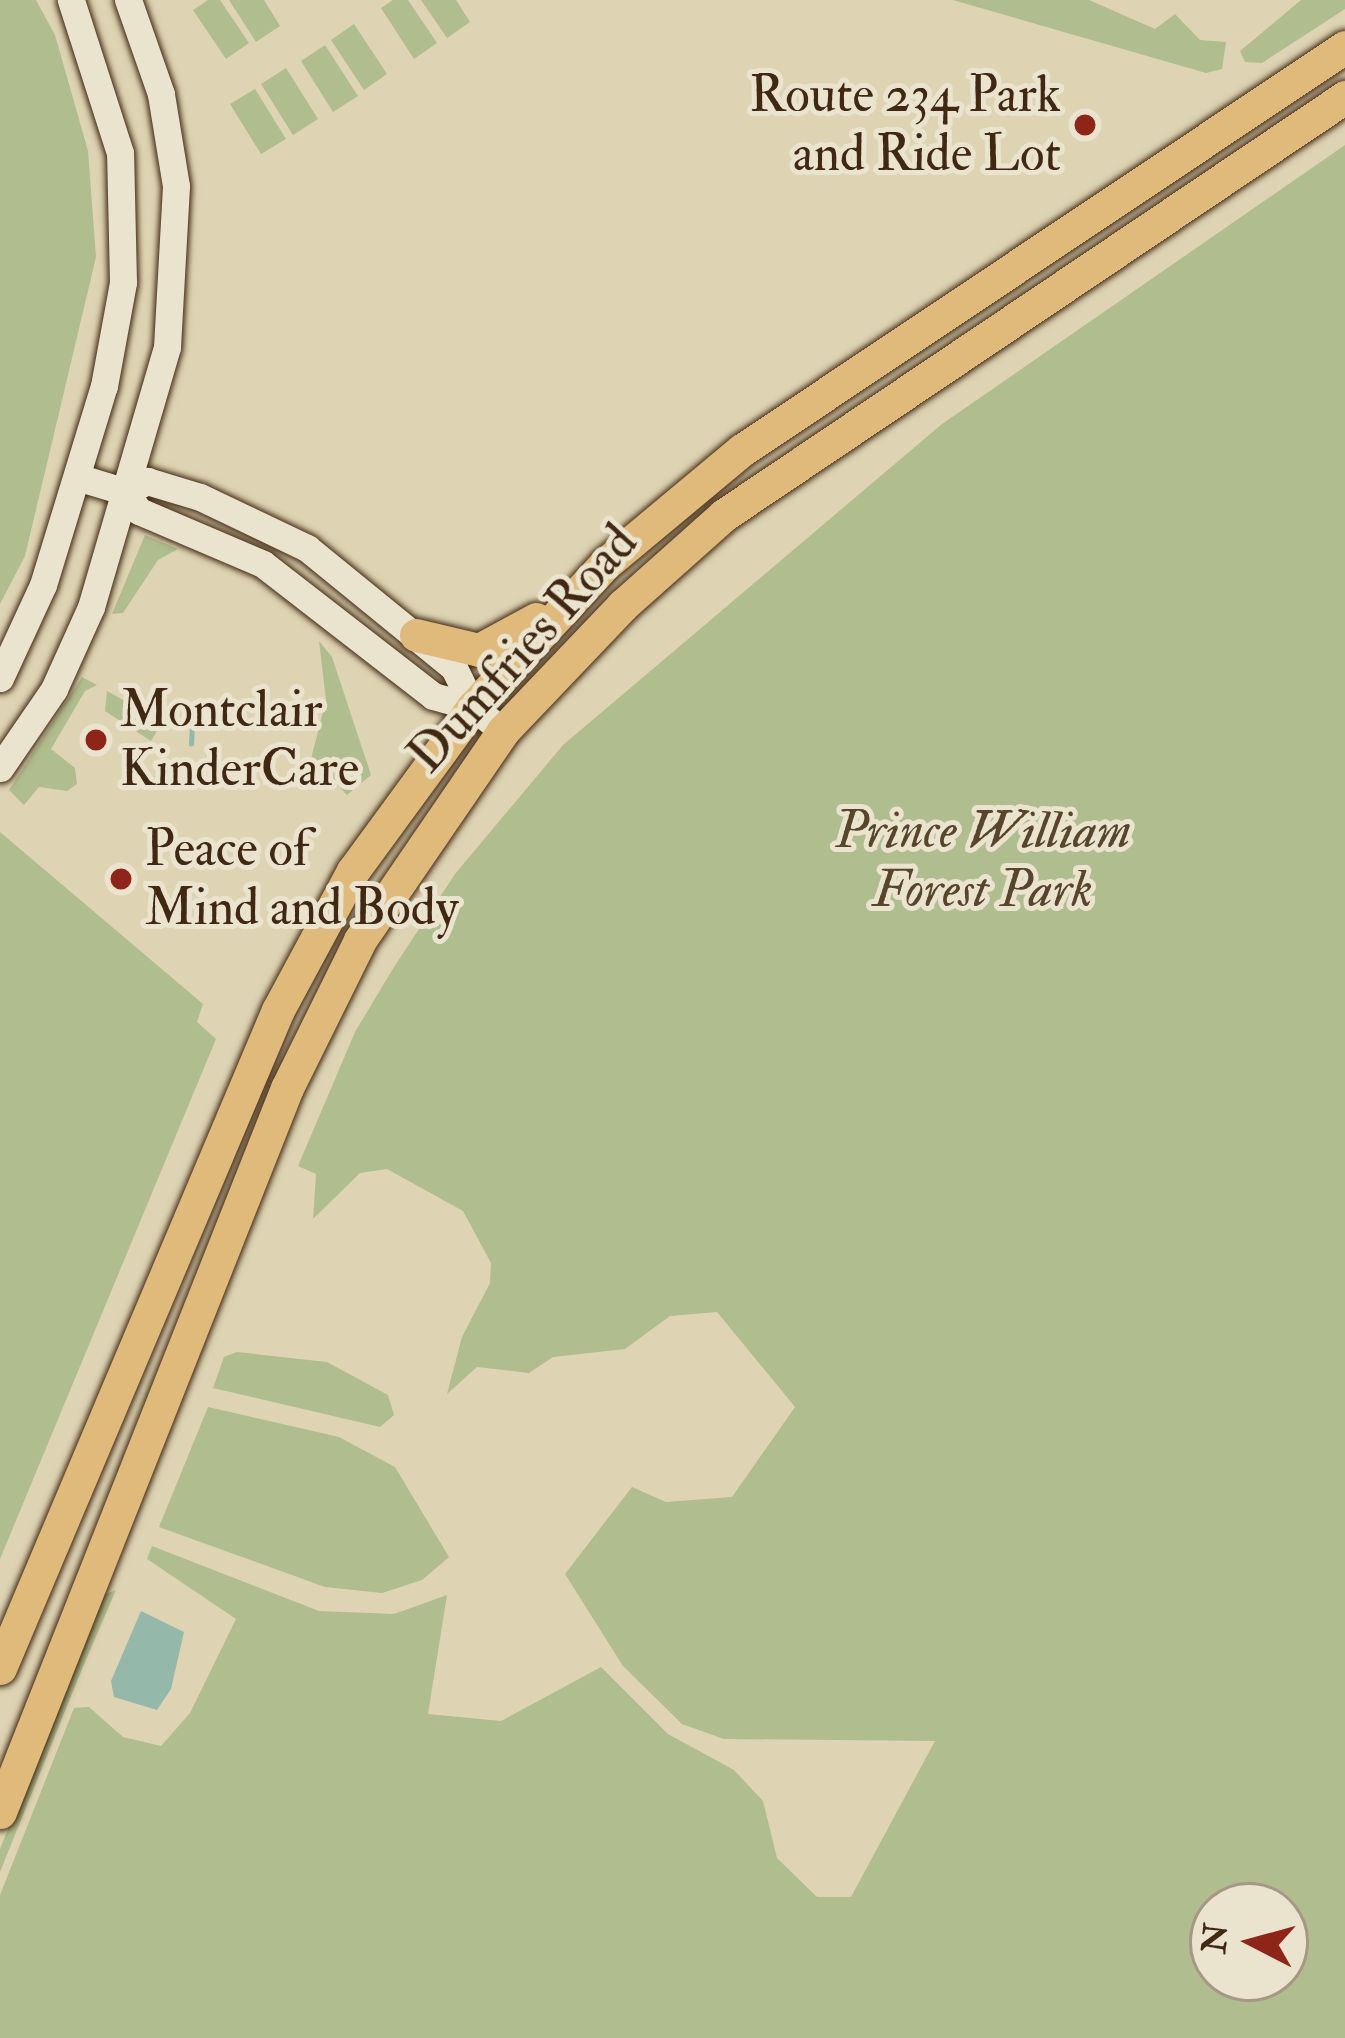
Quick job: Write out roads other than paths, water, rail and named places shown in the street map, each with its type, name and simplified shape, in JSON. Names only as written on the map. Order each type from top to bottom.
[{"type":"highway","name":"Dumfries Road","points":[[0,1668],[278,1010],[362,857],[472,707],[578,591],[742,450],[1345,47]]},
{"type":"highway","name":"Dumfries Road","points":[[0,1812],[305,1049],[401,872],[503,731],[623,605],[724,515],[1345,97]]},
{"type":"highway","points":[[1085,219],[1106,256]]},
{"type":"highway","points":[[416,635],[457,650],[488,648],[578,591]]},
{"type":"main road","points":[[0,678],[35,608],[115,339],[125,243],[111,110],[71,0]]},
{"type":"main road","points":[[0,769],[77,642],[167,347],[178,245],[170,140],[128,0]]},
{"type":"main road","points":[[76,477],[126,492],[139,511],[263,564],[433,696],[472,707],[503,731]]},
{"type":"main road","points":[[126,492],[147,481],[275,530],[345,574],[454,668],[472,707]]},
{"type":"waterway","points":[[191,744],[193,707]]},
{"type":"place","name":"Route 234 Park and Ride Lot","points":[[1085,125]]},
{"type":"place","name":"Montclair KinderCare","points":[[96,740]]},
{"type":"place","name":"Peace of Mind and Body","points":[[121,879]]},
{"type":"park label","name":"Prince William Forest Park","points":[[983,861]]}]
